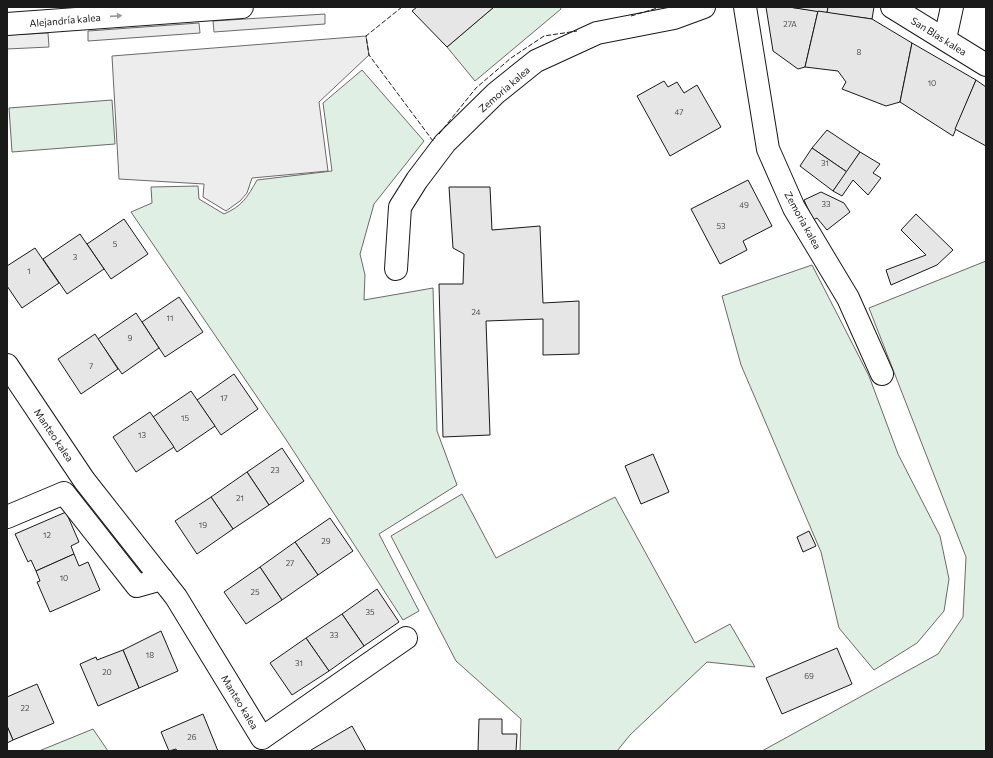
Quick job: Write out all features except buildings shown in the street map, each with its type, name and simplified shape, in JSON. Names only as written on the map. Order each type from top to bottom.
[{"type":"street","name":"Alejandría kalea","points":[[7,24],[242,7]]},
{"type":"street","name":"Zemoria kalea","points":[[396,269],[400,207],[417,180],[445,143],[496,93],[536,61],[597,33],[674,18],[704,7]]},
{"type":"street","name":"Zemoria kalea","points":[[745,7],[746,25],[768,149],[794,208],[848,298],[882,374]]},
{"type":"street","name":"San Blas kalea","points":[[892,7],[986,65]]},
{"type":"street","points":[[945,39],[952,7]]},
{"type":"street","name":"Manteo kalea","points":[[7,366],[84,480],[176,597],[262,738],[406,638]]},
{"type":"street","points":[[7,518],[64,493],[137,586],[162,579]]},
{"type":"green space","points":[[494,7],[560,7],[561,9],[475,81],[447,47]]},
{"type":"green space","points":[[362,70],[424,141],[374,204],[360,254],[365,275],[364,300],[433,288],[437,431],[457,485],[379,534],[419,611],[403,620],[285,438],[131,212],[152,203],[151,187],[198,186],[199,199],[224,214],[244,201],[257,180],[332,171],[323,103]]},
{"type":"green space","points":[[112,100],[115,144],[12,152],[9,108]]},
{"type":"green space","points":[[986,261],[986,751],[762,751],[938,654],[963,617],[966,557],[869,308]]},
{"type":"green space","points":[[812,265],[869,376],[898,454],[940,536],[949,579],[944,611],[917,643],[874,670],[839,628],[821,552],[741,365],[722,296]]},
{"type":"green space","points":[[462,494],[496,558],[615,497],[695,643],[730,624],[755,667],[707,662],[630,735],[617,751],[520,751],[521,719],[456,661],[391,536]]},
{"type":"green space","points":[[93,729],[108,751],[39,751]]},
{"type":"shaded area","points":[[325,14],[325,24],[214,32],[213,21]]},
{"type":"shaded area","points":[[199,23],[200,33],[88,41],[88,31]]},
{"type":"shaded area","points":[[48,33],[49,47],[7,49],[7,35]]},
{"type":"shaded area","points":[[366,36],[369,55],[319,102],[328,171],[252,178],[247,193],[240,201],[226,211],[203,197],[204,184],[119,179],[112,56]]},
{"type":"fence","points":[[402,7],[366,36],[369,55],[433,141],[435,138]]},
{"type":"fence","points":[[631,16],[661,7]]},
{"type":"fence","points":[[439,134],[476,88],[511,58],[544,36],[577,31]]}]
